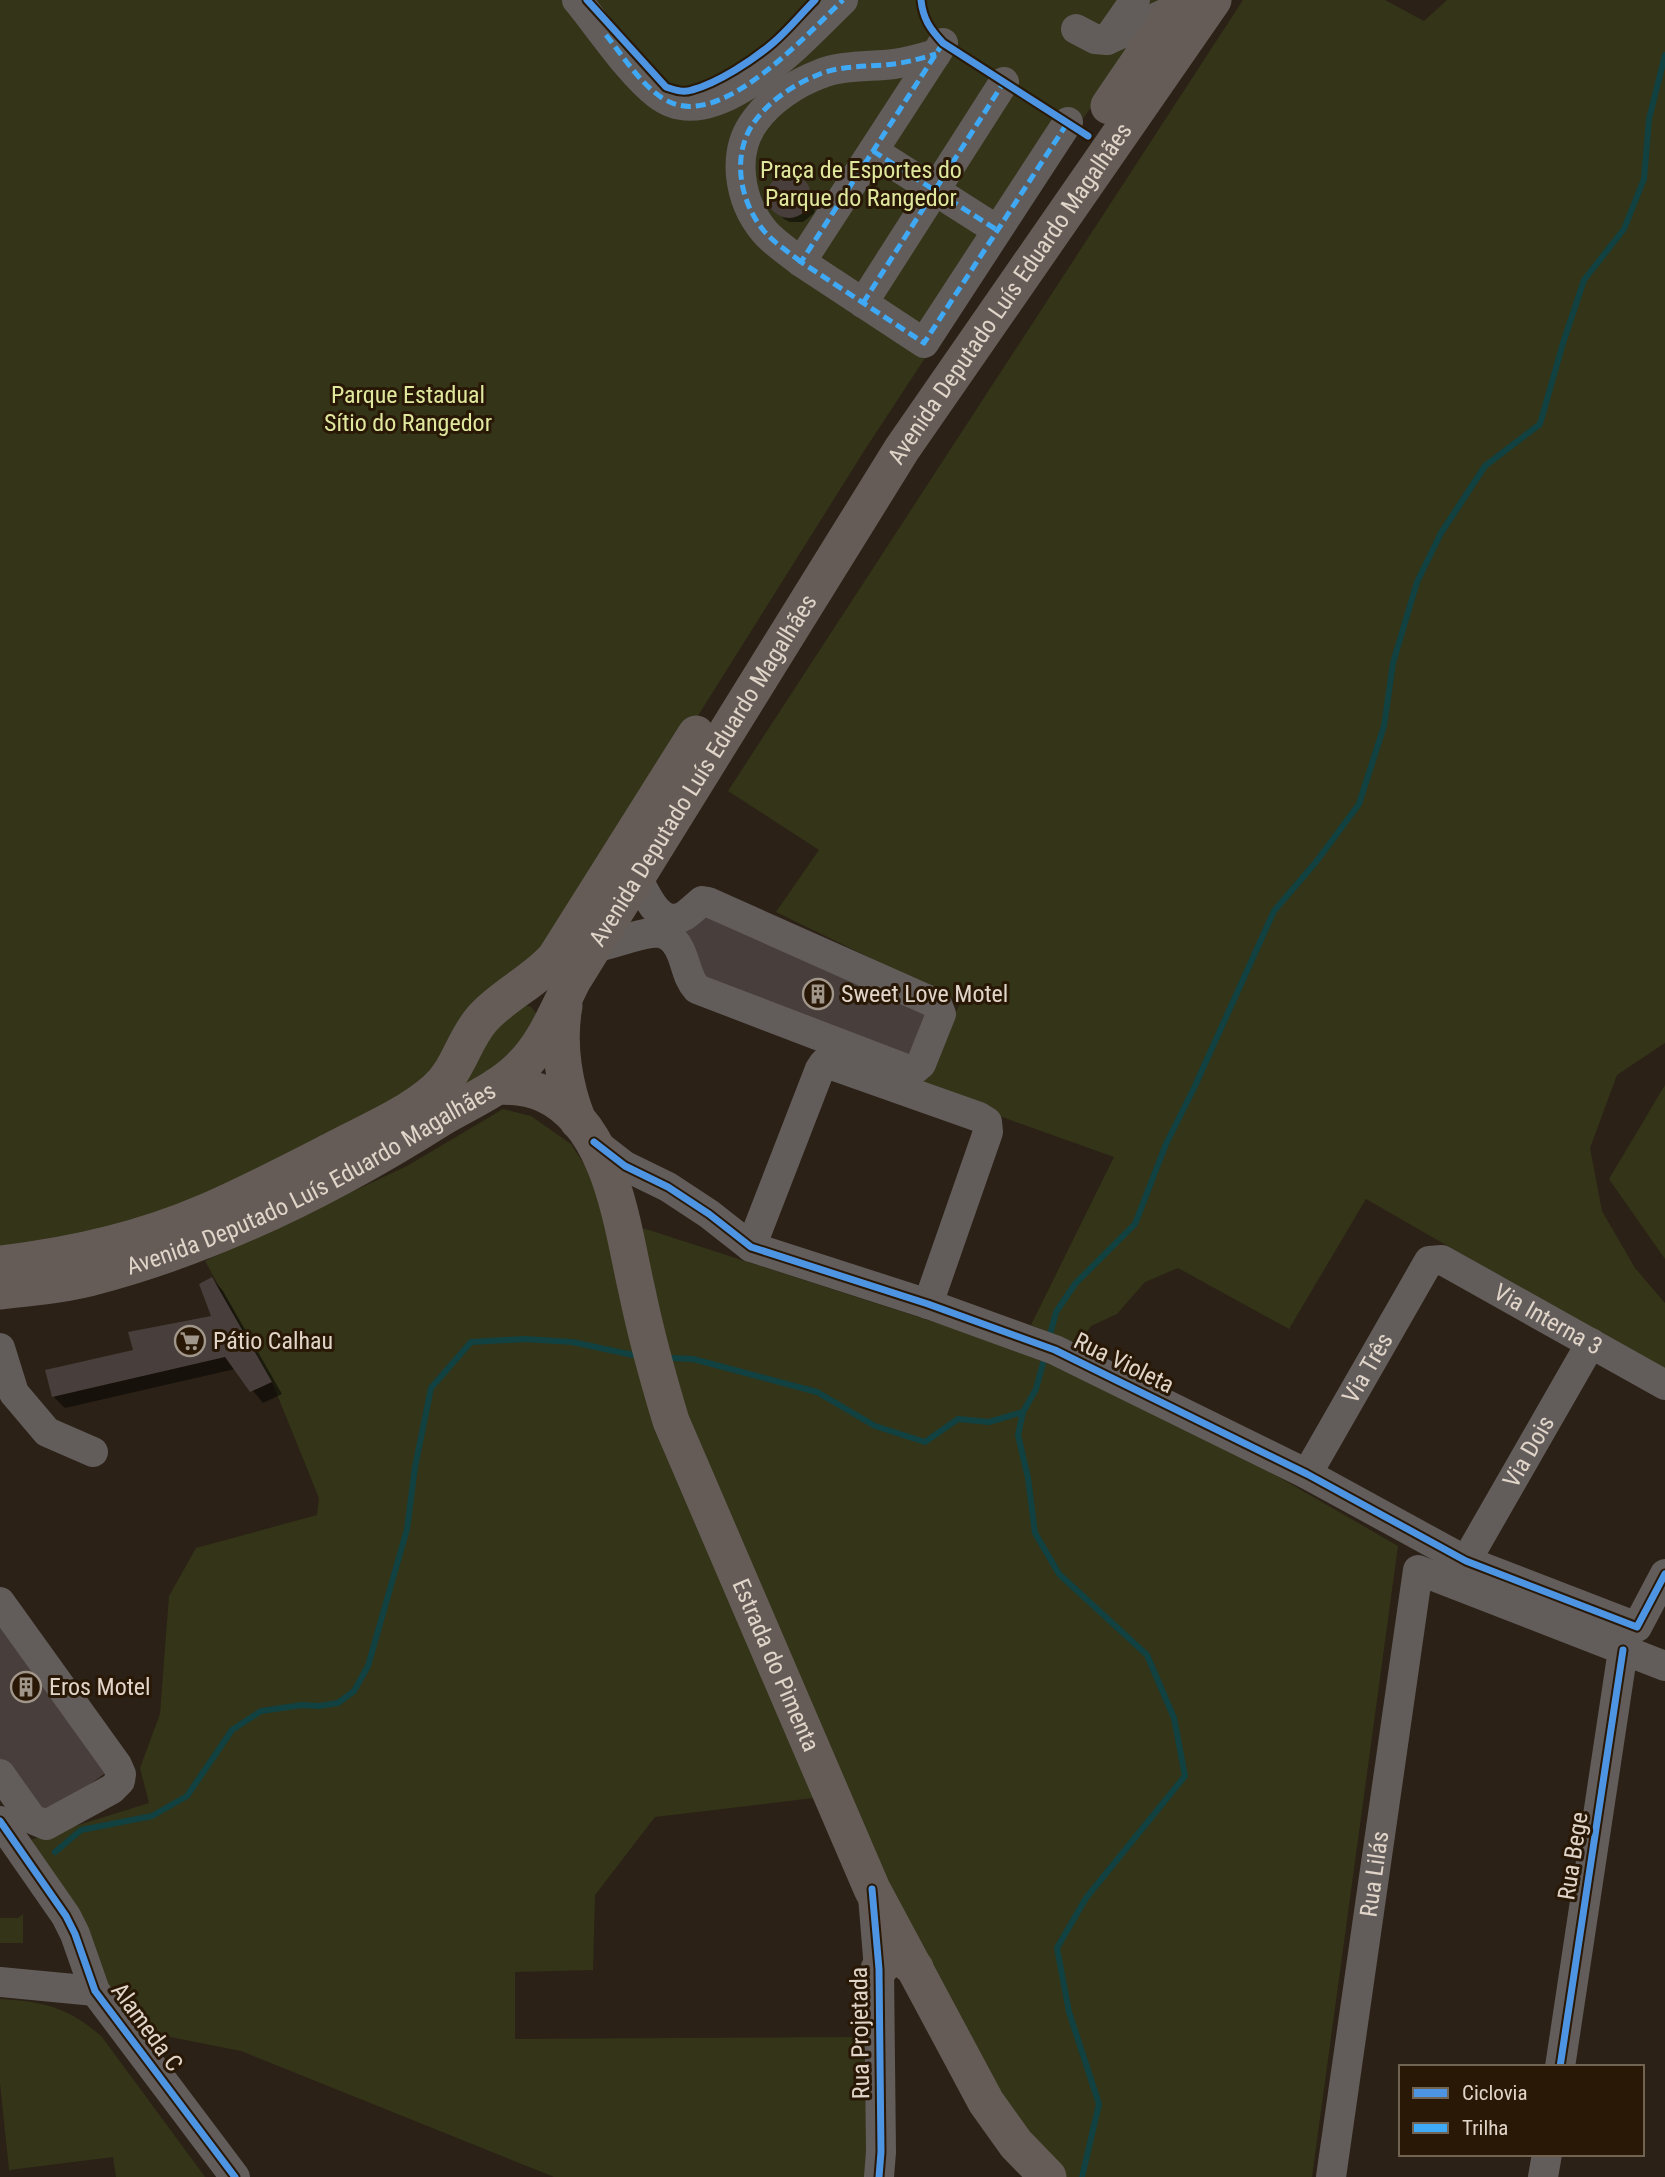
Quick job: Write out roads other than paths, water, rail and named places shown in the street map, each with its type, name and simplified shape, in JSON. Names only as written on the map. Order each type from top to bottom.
[{"type":"main road","name":"Avenida Deputado Luís Eduardo Magalhães","points":[[0,1291],[88,1278],[171,1254],[224,1233],[398,1146],[497,1086],[522,1067],[545,1034],[592,949],[902,449],[1213,0]]},
{"type":"main road","name":"Avenida Deputado Luís Eduardo Magalhães","points":[[0,1264],[89,1249],[163,1228],[206,1212],[384,1124],[436,1091],[454,1068],[481,1020],[537,976],[555,958],[883,435],[1178,4]]},
{"type":"main road","name":"Estrada do Pimenta","points":[[567,991],[561,1024],[569,1093],[611,1178],[650,1349],[671,1421],[872,1889],[998,2120],[1016,2144],[1048,2177]]},
{"type":"main road","points":[[510,995],[528,993],[542,1001],[548,1011],[545,1034]]},
{"type":"main road","name":"Estrada do Pimenta","points":[[497,1086],[525,1088],[543,1093],[562,1105],[586,1132]]},
{"type":"main road","points":[[879,1969],[893,1956],[915,1968]]},
{"type":"street","points":[[577,0],[642,80],[658,95],[673,104],[698,106],[728,97],[765,73],[842,0]]},
{"type":"street","points":[[1107,40],[1135,0]]},
{"type":"street","points":[[1076,29],[1095,39],[1107,40],[1178,4]]},
{"type":"street","points":[[801,262],[939,48],[898,64],[820,73],[788,91],[753,122],[743,145],[740,177],[748,206],[764,231],[801,262],[925,342],[1068,122]]},
{"type":"street","points":[[863,303],[1004,82]]},
{"type":"street","points":[[873,151],[998,230]]},
{"type":"street","points":[[592,949],[652,931],[664,934],[674,940],[691,982],[697,989],[909,1070],[921,1064],[941,1014],[937,1004],[708,902],[702,901],[679,917],[662,915],[655,910],[637,877]]},
{"type":"street","points":[[751,1247],[820,1069],[824,1063],[832,1065],[987,1122],[989,1132],[928,1304]]},
{"type":"street","name":"Rua Violeta","points":[[586,1132],[625,1166],[668,1188],[721,1223],[751,1247],[928,1304],[1055,1350],[1307,1474],[1466,1561],[1630,1638]]},
{"type":"street","points":[[618,1208],[632,1198],[668,1188]]},
{"type":"street","name":"Via Interna 3","points":[[1429,1261],[1442,1259],[1665,1385]]},
{"type":"street","name":"Via Três","points":[[1307,1474],[1429,1261]]},
{"type":"street","name":"Via Dois","points":[[1466,1561],[1591,1343]]},
{"type":"street","points":[[0,1348],[14,1393],[47,1432],[93,1452]]},
{"type":"street","name":"Rua Lilás","points":[[1331,2177],[1418,1570],[1630,1638]]},
{"type":"street","name":"Rua Bege","points":[[1560,2065],[1630,1638],[1665,1574]]},
{"type":"street","points":[[0,1602],[121,1774],[120,1781],[112,1789],[46,1825],[32,1819],[0,1774]]},
{"type":"street","points":[[1630,1638],[1665,1666]]},
{"type":"street","name":"Alameda C","points":[[0,1821],[66,1916],[95,1991],[235,2177]]},
{"type":"street","name":"Rua Projetada","points":[[872,1889],[879,1969],[879,2177]]},
{"type":"street","points":[[0,1982],[95,1991]]},
{"type":"street","points":[[1543,2177],[1546,2156]]},
{"type":"waterway","points":[[1051,1331],[1056,1312],[1075,1284],[1135,1224],[1166,1144],[1274,911],[1316,862],[1359,804],[1384,726],[1393,663],[1417,582],[1441,533],[1485,466],[1540,424],[1584,280],[1624,229],[1644,179],[1649,119],[1665,55]]},
{"type":"waterway","points":[[55,1852],[81,1830],[152,1816],[187,1796],[232,1730],[261,1711],[338,1703],[354,1691],[368,1666],[407,1529],[415,1467],[431,1388],[471,1342],[525,1339],[572,1342],[633,1355]]},
{"type":"waterway","points":[[671,1358],[693,1359],[817,1392],[875,1426],[925,1442],[958,1419],[989,1422],[1023,1412],[1036,1389],[1043,1363]]},
{"type":"waterway","points":[[1023,1412],[1018,1435],[1028,1478],[1035,1533],[1059,1574],[1147,1655],[1174,1718],[1185,1776],[1086,1898],[1057,1948],[1069,2012],[1099,2104],[1082,2177]]},
{"type":"place","name":"Sweet Love Motel","points":[[818,994]]},
{"type":"place","name":"Pátio Calhau","points":[[190,1341]]},
{"type":"place","name":"Eros Motel","points":[[26,1687]]},
{"type":"park label","name":"Praça de Esportes do Parque do Rangedor","points":[[861,184]]},
{"type":"park label","name":"Parque Estadual Sítio do Rangedor","points":[[408,409]]}]
